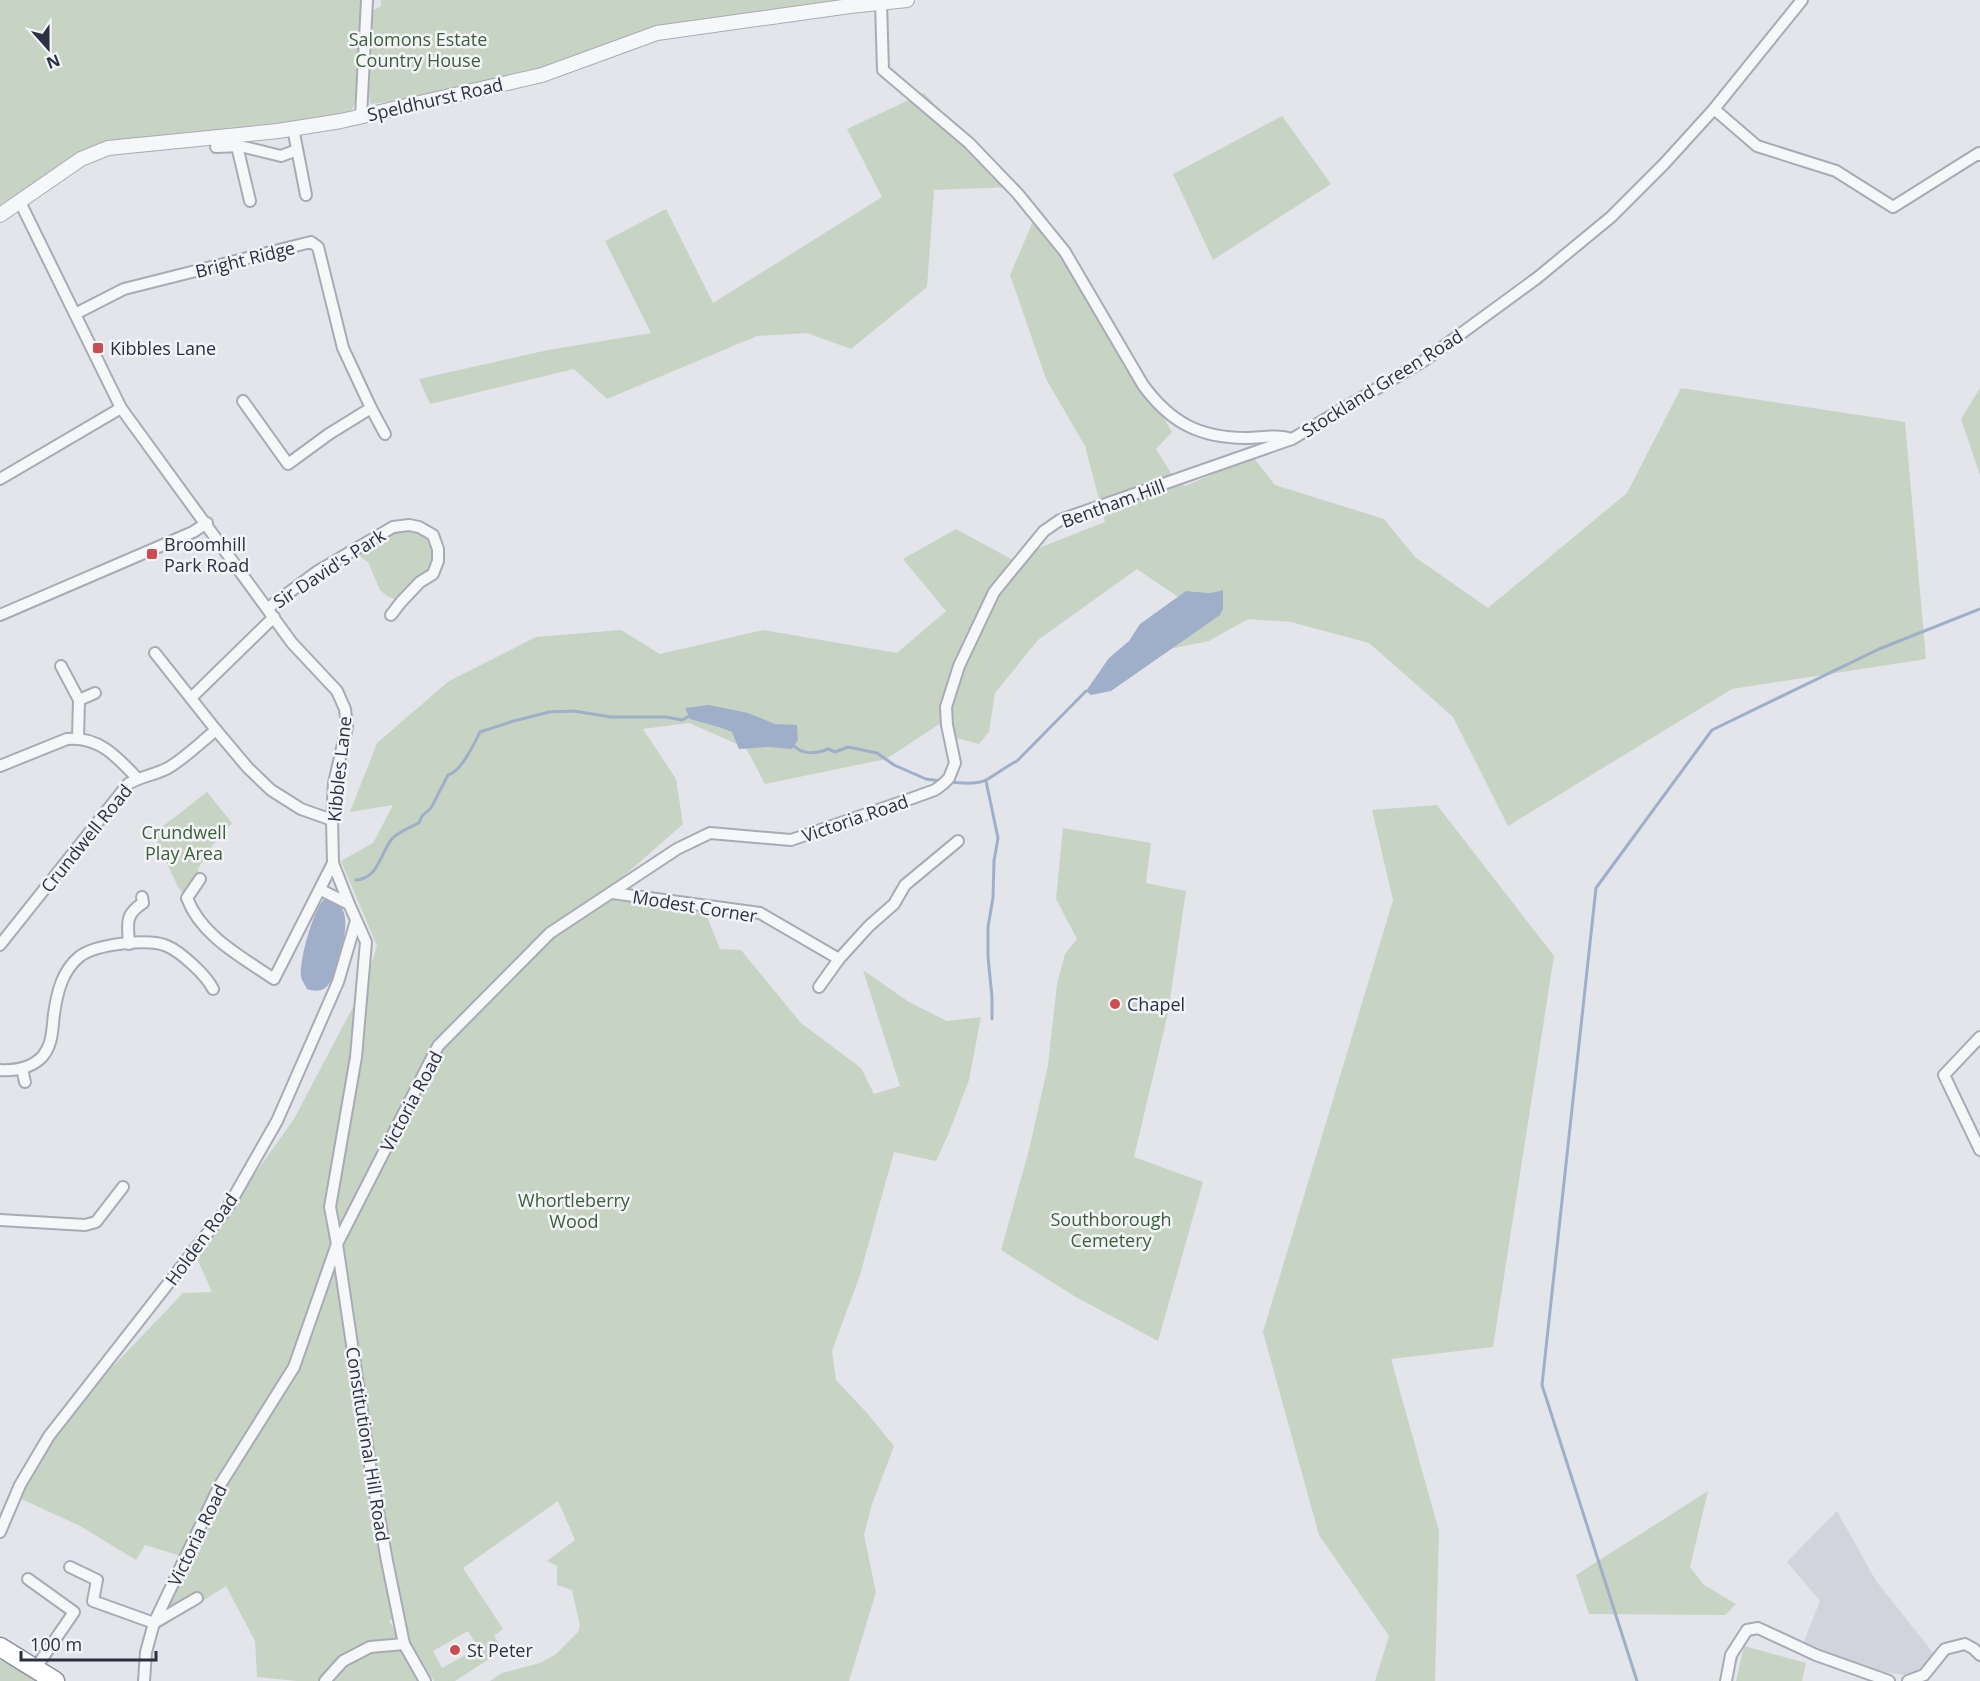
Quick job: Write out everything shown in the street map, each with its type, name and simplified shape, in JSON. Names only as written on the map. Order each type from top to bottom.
[{"type":"highway","points":[[0,1647],[56,1681]]},
{"type":"street","points":[[361,116],[367,0]]},
{"type":"street","name":"Speldhurst Road","points":[[0,215],[81,159],[108,148],[293,128],[361,116],[542,75],[657,33],[907,0]]},
{"type":"street","name":"Stockland Green Road","points":[[881,3],[883,70],[969,143],[1018,194],[1065,252],[1143,385],[1156,403],[1179,421],[1207,433],[1224,437],[1246,438],[1279,435],[1292,439],[1425,360],[1537,278],[1611,217],[1664,164],[1713,109],[1802,0]]},
{"type":"street","points":[[1713,109],[1757,146],[1836,171],[1893,207],[1978,153],[1980,155]]},
{"type":"street","points":[[293,128],[306,195]]},
{"type":"street","points":[[216,147],[237,146],[280,156],[297,150]]},
{"type":"street","points":[[237,146],[250,201]]},
{"type":"street","name":"Kibbles Lane","points":[[20,202],[121,408],[207,523],[292,643],[337,692],[345,709],[347,727],[334,783],[333,863],[366,942],[356,1057],[330,1207],[337,1244]]},
{"type":"street","name":"Bright Ridge","points":[[75,314],[124,289],[311,242],[318,247],[343,348],[385,434]]},
{"type":"street","points":[[243,401],[288,464],[329,434],[371,408]]},
{"type":"street","points":[[0,479],[121,408]]},
{"type":"street","name":"Bentham Hill","points":[[934,790],[946,781],[953,771],[954,755],[947,725],[946,707],[959,666],[994,592],[1044,531],[1060,520],[1292,439]]},
{"type":"street","points":[[0,615],[193,532],[207,523]]},
{"type":"street","name":"Sir David's Park","points":[[191,698],[271,612],[318,571],[393,527],[409,525],[419,527],[433,536],[438,549],[438,561],[433,574],[420,582],[391,615]]},
{"type":"street","points":[[155,653],[216,730],[271,790],[301,809],[332,820]]},
{"type":"street","points":[[61,666],[79,700],[78,738]]},
{"type":"street","points":[[79,700],[95,693]]},
{"type":"street","name":"Crundwell Road","points":[[0,945],[123,790],[138,778],[159,772],[176,763],[216,730]]},
{"type":"street","points":[[0,766],[67,739],[78,738],[98,743],[115,754],[138,778]]},
{"type":"street","name":"Victoria Road","points":[[144,1681],[146,1652],[154,1623],[220,1485],[294,1367],[337,1244],[438,1046],[550,933],[677,849],[710,832],[790,840],[934,790]]},
{"type":"street","points":[[819,987],[839,959],[869,926],[894,904],[905,885],[958,841]]},
{"type":"street","points":[[200,879],[187,898],[192,912],[201,925],[274,979],[333,863]]},
{"type":"street","points":[[321,890],[349,904]]},
{"type":"street","name":"Modest Corner","points":[[612,893],[760,913],[839,959]]},
{"type":"street","points":[[129,944],[128,920],[131,911],[142,903],[141,897]]},
{"type":"street","name":"Holden Road","points":[[1,1523],[20,1485],[50,1436],[228,1207],[277,1121],[338,982],[356,921]]},
{"type":"street","points":[[0,1070],[22,1069],[41,1058],[52,1039],[54,1014],[62,976],[79,957],[95,949],[112,944],[165,945],[208,979],[213,989]]},
{"type":"street","points":[[1980,1037],[1944,1074],[1980,1150]]},
{"type":"street","points":[[22,1069],[25,1082]]},
{"type":"street","points":[[0,1220],[85,1225],[96,1222],[123,1187]]},
{"type":"street","name":"Constitutional Hill Road","points":[[337,1244],[371,1472],[387,1561],[404,1644],[425,1681]]},
{"type":"street","points":[[70,1567],[97,1580],[93,1601],[154,1623],[197,1598]]},
{"type":"street","points":[[28,1579],[74,1612],[35,1669]]},
{"type":"street","points":[[1726,1681],[1731,1655],[1747,1629],[1758,1628],[1816,1655],[1889,1681]]},
{"type":"street","points":[[325,1681],[344,1661],[370,1647],[404,1644]]},
{"type":"street","points":[[1908,1681],[1924,1675],[1945,1649],[1965,1644],[1974,1648],[1980,1655]]},
{"type":"shaded area","points":[[1837,1511],[1876,1581],[1935,1657],[1915,1672],[1905,1675],[1885,1672],[1803,1644],[1820,1601],[1787,1562]]},
{"type":"green space","points":[[0,0],[364,0],[357,98],[352,110],[342,116],[106,142],[79,153],[0,205]]},
{"type":"green space","name":"Salomons Estate Country House","points":[[381,0],[858,0],[682,25],[555,65],[419,99],[370,104],[367,62],[370,12],[381,6]]},
{"type":"green space","points":[[924,93],[1011,187],[934,190],[927,287],[851,349],[807,333],[757,336],[607,399],[574,369],[430,404],[419,379],[548,350],[651,333],[605,241],[666,209],[713,303],[882,197],[847,129]]},
{"type":"green space","points":[[1282,116],[1331,184],[1213,260],[1173,174]]},
{"type":"green space","name":"Whortleberry Wood","points":[[1034,219],[1100,308],[1126,369],[1172,432],[1156,449],[1171,473],[1185,486],[1253,457],[1275,485],[1384,519],[1415,557],[1488,608],[1627,493],[1681,388],[1905,422],[1926,659],[1732,689],[1508,826],[1453,717],[1369,643],[1291,622],[1248,619],[1209,641],[1170,649],[1223,609],[1223,590],[1210,593],[1186,591],[1178,597],[1137,569],[1038,640],[995,693],[989,732],[979,744],[949,736],[941,723],[886,759],[765,784],[746,748],[689,723],[643,729],[676,779],[683,824],[599,898],[705,912],[720,949],[741,950],[801,1023],[861,1068],[874,1094],[900,1086],[863,970],[909,1002],[947,1021],[981,1017],[969,1080],[936,1161],[894,1152],[860,1275],[832,1351],[836,1380],[894,1446],[872,1504],[864,1535],[876,1592],[849,1681],[490,1681],[502,1673],[540,1663],[555,1655],[578,1632],[580,1626],[572,1590],[557,1585],[557,1566],[547,1561],[575,1540],[558,1501],[463,1568],[503,1629],[494,1636],[503,1650],[455,1681],[434,1681],[406,1636],[404,1610],[389,1621],[404,1644],[370,1647],[325,1681],[257,1677],[255,1641],[226,1586],[150,1635],[227,1476],[219,1473],[181,1556],[145,1545],[136,1560],[80,1526],[15,1496],[20,1485],[97,1375],[100,1380],[183,1293],[212,1292],[196,1256],[294,1119],[364,986],[377,946],[341,861],[373,843],[393,805],[350,812],[377,743],[449,681],[536,637],[621,630],[660,654],[763,630],[897,653],[946,611],[903,559],[956,529],[1011,559],[1105,522],[1085,446],[1046,379],[1010,275]],"holes":[[[468,1631],[478,1648],[442,1668],[433,1651]]]},
{"type":"green space","points":[[1980,388],[1980,475],[1961,419]]},
{"type":"green space","points":[[393,527],[433,535],[438,561],[401,602],[380,590],[368,562],[348,553]]},
{"type":"green space","name":"Crundwell Play Area","points":[[207,792],[232,823],[212,846],[198,869],[200,879],[185,896],[178,887],[153,834]]},
{"type":"green space","points":[[1437,805],[1554,956],[1493,1347],[1391,1359],[1439,1531],[1435,1681],[1375,1681],[1389,1636],[1319,1535],[1263,1332],[1393,900],[1372,810]]},
{"type":"green space","name":"Southborough Cemetery","points":[[1063,828],[1151,843],[1146,883],[1186,891],[1168,1013],[1134,1157],[1203,1182],[1158,1341],[1074,1296],[1001,1250],[1029,1150],[1048,1065],[1057,984],[1065,954],[1077,939],[1056,899]]},
{"type":"green space","points":[[1708,1491],[1690,1567],[1704,1585],[1736,1604],[1725,1615],[1589,1614],[1576,1575]]},
{"type":"green space","points":[[1744,1646],[1806,1663],[1802,1681],[1736,1681]]},
{"type":"green space","points":[[393,1647],[403,1651],[422,1681],[330,1681],[343,1666],[357,1657]]},
{"type":"green space","points":[[0,1660],[5,1661],[38,1681],[0,1681]]},
{"type":"water","points":[[1223,590],[1223,609],[1220,615],[1111,691],[1091,695],[1086,691],[1109,658],[1129,641],[1140,624],[1186,591],[1210,593]]},
{"type":"water","points":[[709,705],[748,713],[775,724],[797,725],[798,740],[792,749],[768,747],[739,749],[732,732],[690,719],[685,708]]},
{"type":"water","points":[[324,899],[335,901],[341,907],[345,916],[344,937],[331,981],[325,988],[314,991],[307,989],[301,977],[301,969],[311,924]]},
{"type":"waterway","points":[[1637,1681],[1542,1385],[1596,888],[1712,730],[1879,649],[1980,609]]},
{"type":"waterway","points":[[951,782],[984,781],[1017,761],[1086,691]]},
{"type":"waterway","points":[[356,880],[369,875],[374,870],[394,837],[419,823],[422,816],[431,808],[448,775],[458,769],[467,757],[480,732],[549,712],[574,711],[611,717],[666,717],[682,720],[691,715]]},
{"type":"waterway","points":[[793,745],[809,753],[828,749],[835,752],[848,747],[877,753],[894,765],[926,779],[941,781]]},
{"type":"waterway","points":[[986,781],[998,838],[988,927],[992,1019]]},
{"type":"place","name":"Kibbles Lane","points":[[98,348]]},
{"type":"place","name":"Broomhill Park Road","points":[[152,554]]},
{"type":"place","name":"Chapel","points":[[1115,1004]]},
{"type":"place","name":"St Peter","points":[[455,1650]]}]
